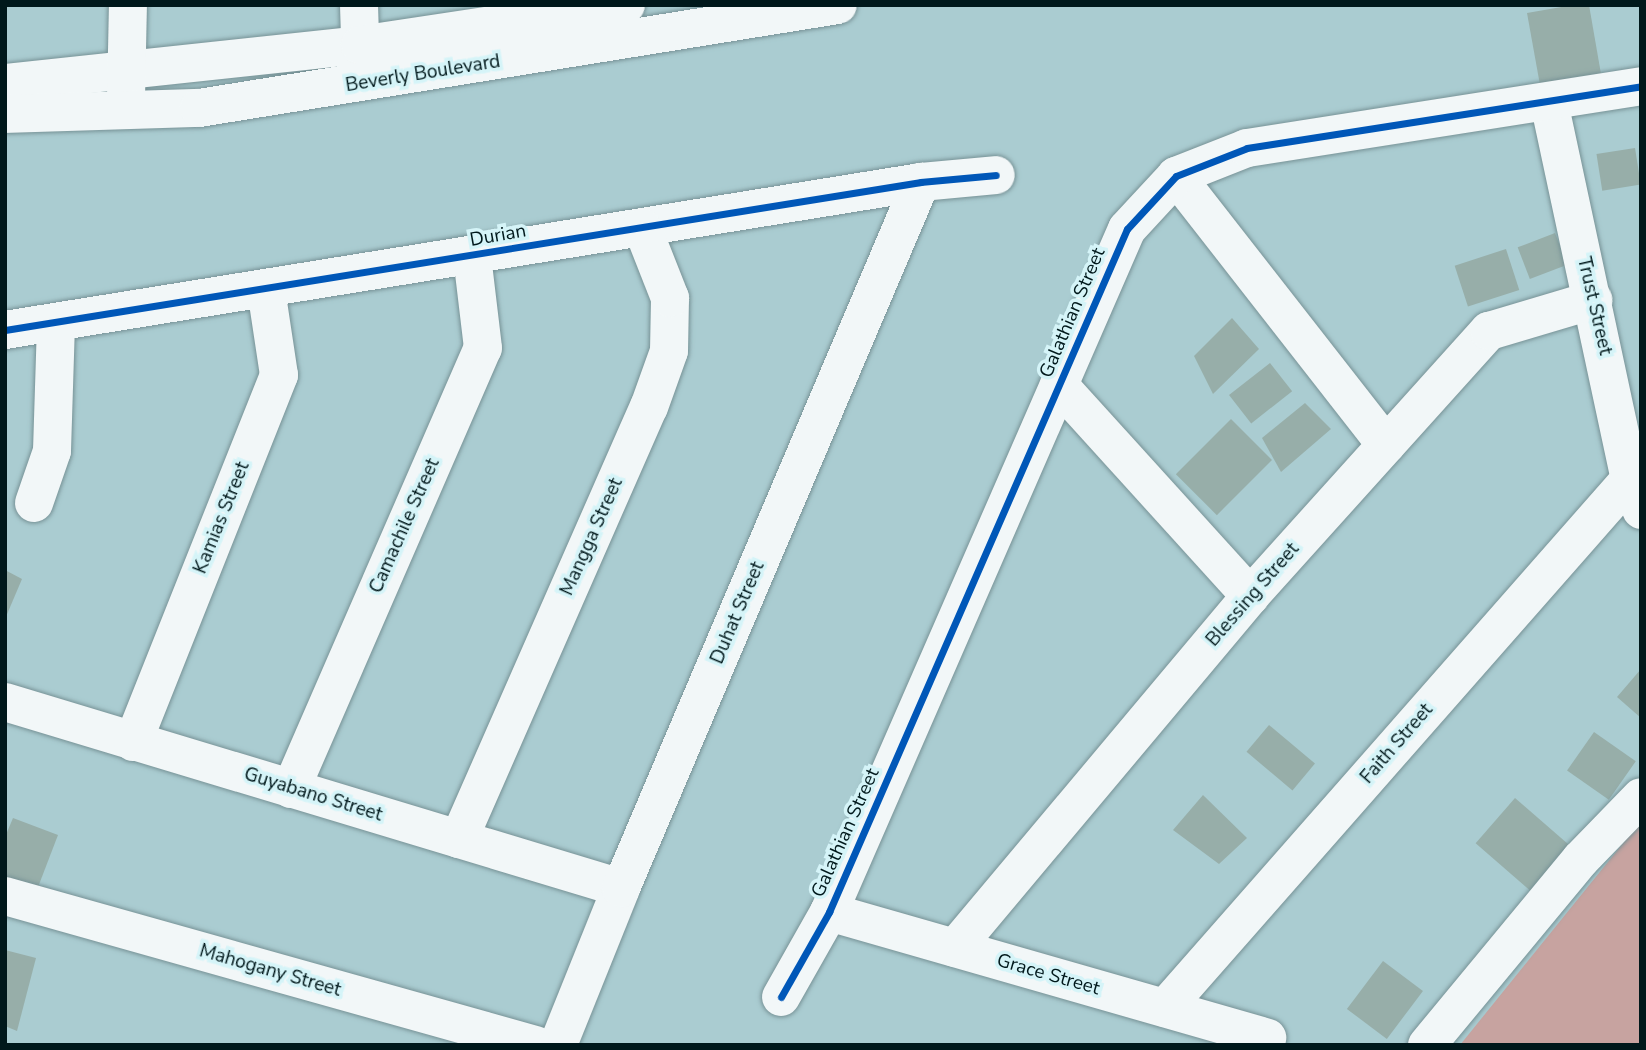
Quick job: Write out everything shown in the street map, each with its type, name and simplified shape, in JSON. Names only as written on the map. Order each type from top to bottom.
[{"type":"street","points":[[126,110],[128,5]]},
{"type":"street","points":[[359,5],[362,83]]},
{"type":"street","name":"Beverly Boulevard","points":[[5,83],[360,45],[626,5]]},
{"type":"street","name":"Beverly Boulevard","points":[[5,114],[199,108],[838,5]]},
{"type":"street","name":"Galathian Street","points":[[781,997],[829,912],[1127,229],[1176,177],[1247,148],[1641,86]]},
{"type":"street","name":"Trust Street","points":[[1549,102],[1635,495]]},
{"type":"street","name":"Durian","points":[[5,330],[472,257],[921,182],[996,175]]},
{"type":"street","points":[[1176,177],[1386,445]]},
{"type":"street","name":"Duhat Street","points":[[558,1045],[621,888],[921,182]]},
{"type":"street","name":"Mangga Street","points":[[459,839],[649,407],[669,351],[670,298],[642,227]]},
{"type":"street","name":"Camachile Street","points":[[290,789],[483,348],[472,257]]},
{"type":"street","name":"Kamias Street","points":[[133,742],[279,375],[266,289]]},
{"type":"street","name":"Blessing Street","points":[[955,948],[1250,596],[1489,331],[1593,300]]},
{"type":"street","points":[[34,503],[52,452],[56,323]]},
{"type":"street","points":[[1059,385],[1250,596]]},
{"type":"street","name":"Faith Street","points":[[1165,1008],[1635,495]]},
{"type":"street","name":"Guyabano Street","points":[[5,702],[621,888]]},
{"type":"street","points":[[1427,1045],[1581,859],[1641,797]]},
{"type":"street","name":"Mahogany Street","points":[[5,896],[535,1045]]},
{"type":"street","name":"Grace Street","points":[[829,912],[1267,1038]]},
{"type":"shaded area","points":[[1641,821],[1641,1045],[1460,1045]]},
{"type":"building","points":[[1589,5],[1601,74],[1540,85],[1527,13]]},
{"type":"building","points":[[1635,148],[1641,185],[1602,191],[1596,154]]},
{"type":"building","points":[[1555,233],[1567,265],[1530,279],[1518,247]]},
{"type":"building","points":[[1506,249],[1519,290],[1468,307],[1455,266]]},
{"type":"building","points":[[1232,318],[1259,349],[1213,394],[1194,356]]},
{"type":"building","points":[[1270,363],[1292,391],[1251,423],[1229,395]]},
{"type":"building","points":[[1305,403],[1331,429],[1281,472],[1262,438]]},
{"type":"building","points":[[1231,419],[1272,460],[1217,515],[1176,474]]},
{"type":"building","points":[[5,570],[22,579],[5,619]]},
{"type":"building","points":[[1641,669],[1641,718],[1617,697]]},
{"type":"building","points":[[1269,725],[1315,764],[1292,790],[1247,752]]},
{"type":"building","points":[[1594,732],[1636,761],[1609,800],[1567,771]]},
{"type":"building","points":[[1203,795],[1247,838],[1219,864],[1173,830]]},
{"type":"building","points":[[1515,798],[1575,850],[1535,895],[1476,843]]},
{"type":"building","points":[[13,818],[58,835],[35,895],[5,883],[5,837]]},
{"type":"building","points":[[5,950],[36,958],[17,1031],[5,1026]]},
{"type":"building","points":[[1383,961],[1423,991],[1387,1039],[1347,1009]]},
{"type":"cycle path","points":[[781,997],[829,912],[1127,229],[1176,176],[1247,148],[1641,86]]},
{"type":"cycle path","points":[[5,330],[921,182],[996,175]]}]
